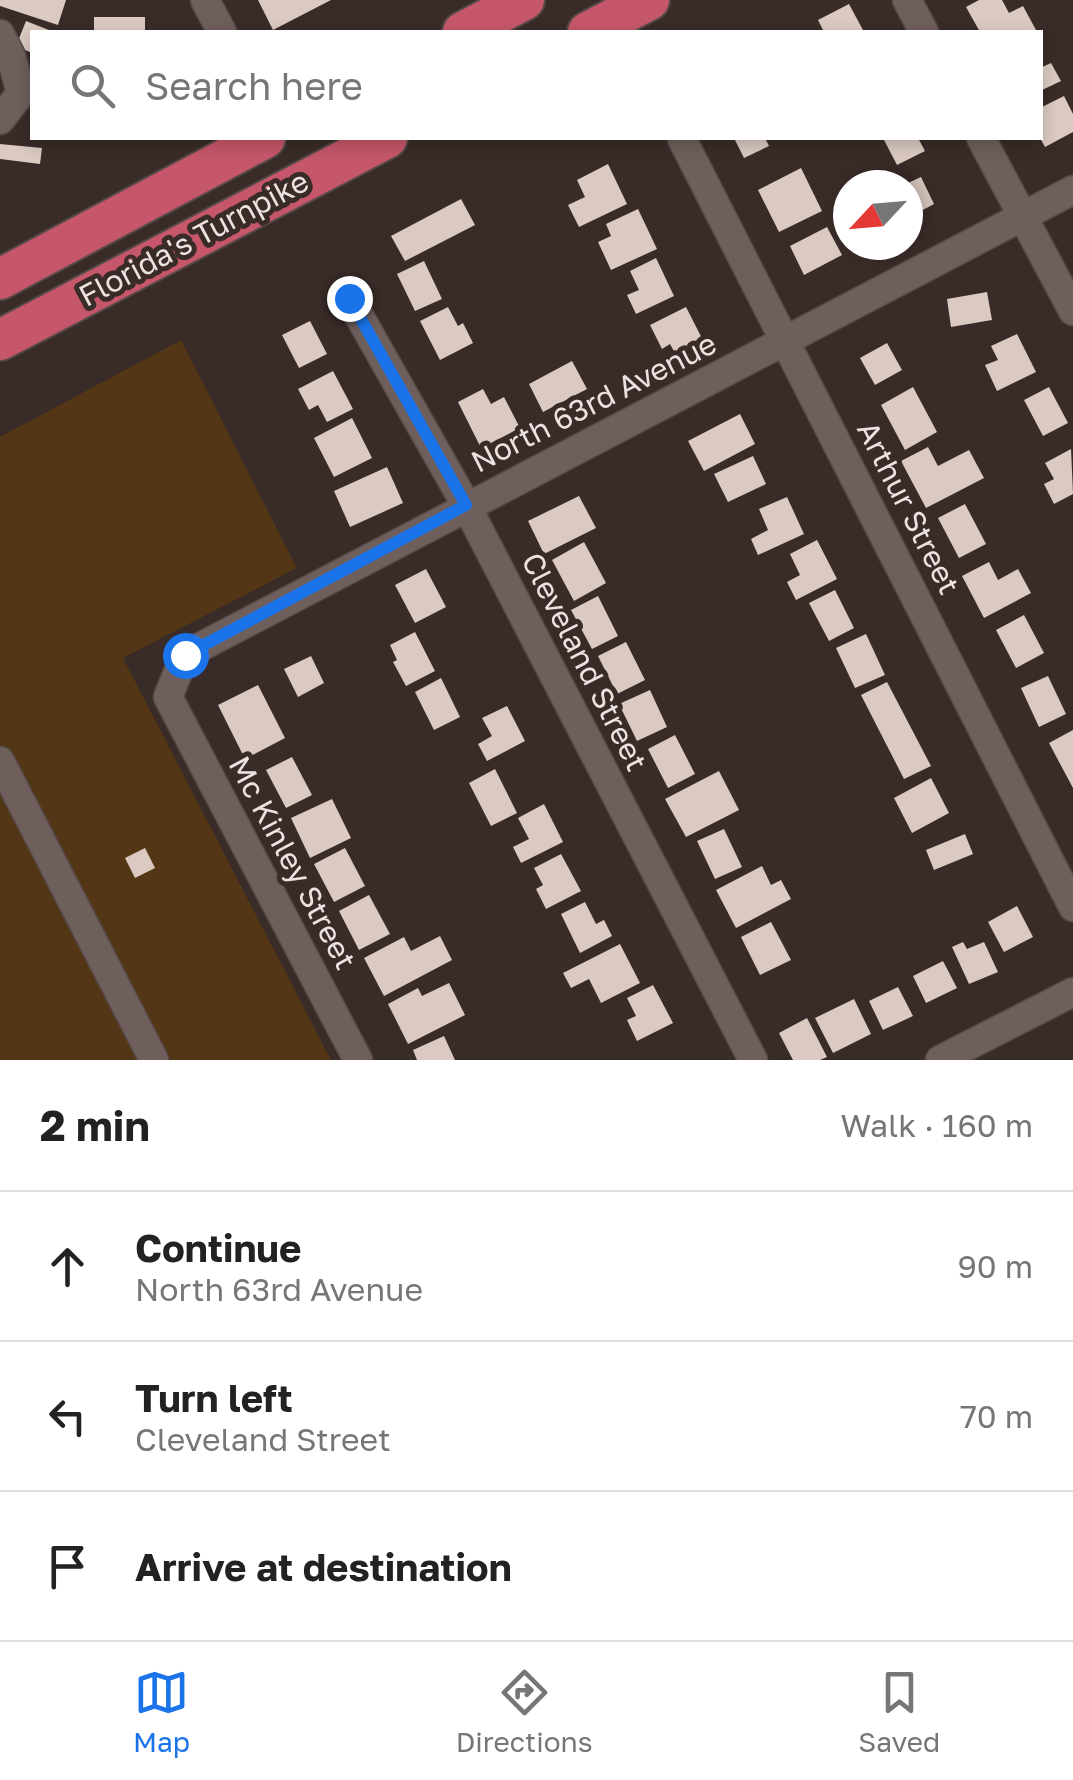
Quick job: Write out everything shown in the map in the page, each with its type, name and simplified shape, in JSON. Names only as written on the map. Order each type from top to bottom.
[{"type":"highway","points":[[467,30],[524,0]]},
{"type":"highway","points":[[592,30],[649,0]]},
{"type":"highway","name":"Florida's Turnpike","points":[[0,279],[261,140]]},
{"type":"highway","name":"Florida's Turnpike","points":[[0,340],[383,140]]},
{"type":"street","points":[[205,0],[221,30]]},
{"type":"street","points":[[907,0],[923,30]]},
{"type":"street","points":[[0,34],[21,93],[0,120]]},
{"type":"street","name":"Arthur Street","points":[[683,140],[1073,907]]},
{"type":"street","points":[[983,140],[1073,310]]},
{"type":"street","name":"North 63rd Avenue","points":[[168,697],[185,655],[1073,190]]},
{"type":"street","name":"Cleveland Street","points":[[349,298],[466,505],[753,1060]]},
{"type":"street","name":"Mc Kinley Street","points":[[168,697],[358,1060]]},
{"type":"street","points":[[0,761],[154,1060]]},
{"type":"street","points":[[940,1060],[1073,992]]},
{"type":"shaded area","points":[[181,340],[297,568],[123,658],[331,1060],[0,1060],[0,437]]},
{"type":"building","points":[[0,0],[66,0],[58,25],[0,6]]},
{"type":"building","points":[[258,0],[331,0],[273,30]]},
{"type":"building","points":[[979,0],[1002,0],[1009,13],[1023,6],[1036,30],[979,30],[966,7]]},
{"type":"building","points":[[849,4],[863,30],[823,30],[818,20]]},
{"type":"building","points":[[94,17],[145,17],[145,30],[94,30]]},
{"type":"building","points":[[26,21],[49,30],[30,30],[30,52],[16,46]]},
{"type":"building","points":[[1051,63],[1061,81],[1043,90],[1043,67]]},
{"type":"building","points":[[1064,96],[1073,114],[1073,132],[1045,147],[1041,140],[1043,106]]},
{"type":"building","points":[[735,140],[766,140],[769,146],[744,158]]},
{"type":"building","points":[[884,140],[919,140],[925,151],[897,165]]},
{"type":"building","points":[[0,144],[42,148],[40,164],[0,159]]},
{"type":"building","points":[[608,164],[627,204],[579,227],[568,205],[585,197],[577,180]]},
{"type":"building","points":[[801,168],[822,211],[779,232],[758,190]]},
{"type":"building","points":[[923,181],[934,204],[923,210]]},
{"type":"building","points":[[461,199],[475,225],[405,261],[391,236]]},
{"type":"building","points":[[638,209],[657,249],[611,270],[598,242],[611,236],[606,224]]},
{"type":"building","points":[[827,227],[833,238],[833,260],[804,275],[790,246]]},
{"type":"building","points":[[656,258],[674,296],[636,314],[627,295],[639,290],[630,271]]},
{"type":"building","points":[[424,261],[442,299],[415,311],[397,274]]},
{"type":"building","points":[[987,292],[992,320],[951,327],[947,299]]},
{"type":"building","points":[[448,307],[458,326],[463,323],[473,343],[440,360],[420,321]]},
{"type":"building","points":[[686,307],[710,354],[683,368],[670,344],[662,349],[650,325]]},
{"type":"building","points":[[310,321],[327,354],[299,368],[282,335]]},
{"type":"building","points":[[1017,334],[1036,372],[997,391],[985,365],[998,360],[991,346]]},
{"type":"building","points":[[887,343],[902,370],[875,385],[860,358]]},
{"type":"building","points":[[572,361],[587,389],[543,412],[529,384]]},
{"type":"building","points":[[333,371],[353,409],[327,422],[318,405],[309,410],[298,389]]},
{"type":"building","points":[[913,387],[937,432],[905,450],[881,405]]},
{"type":"building","points":[[1049,387],[1068,423],[1043,436],[1024,400]]},
{"type":"building","points":[[483,389],[491,404],[504,397],[520,428],[481,448],[458,402]]},
{"type":"building","points":[[740,414],[755,444],[704,471],[688,441]]},
{"type":"building","points":[[352,418],[372,458],[334,477],[314,438]]},
{"type":"building","points":[[928,447],[938,466],[969,450],[984,478],[926,508],[901,461]]},
{"type":"building","points":[[1071,449],[1073,494],[1054,504],[1044,484],[1054,479],[1045,463]]},
{"type":"building","points":[[753,456],[766,484],[728,502],[714,474]]},
{"type":"building","points":[[387,467],[403,503],[350,527],[334,491]]},
{"type":"building","points":[[579,496],[596,528],[544,554],[528,521]]},
{"type":"building","points":[[787,497],[804,534],[758,555],[751,539],[768,530],[759,509]]},
{"type":"building","points":[[965,504],[986,544],[959,558],[938,518]]},
{"type":"building","points":[[817,540],[837,579],[796,600],[787,582],[800,575],[790,554]]},
{"type":"building","points":[[584,542],[606,583],[574,601],[552,560]]},
{"type":"building","points":[[989,562],[998,580],[1018,569],[1031,593],[984,618],[962,576]]},
{"type":"building","points":[[426,569],[446,607],[415,623],[395,585]]},
{"type":"building","points":[[835,590],[854,628],[829,641],[809,603]]},
{"type":"building","points":[[598,596],[618,636],[592,649],[571,610]]},
{"type":"building","points":[[1024,615],[1044,653],[1016,668],[996,630]]},
{"type":"building","points":[[415,632],[435,671],[406,686],[393,662],[397,660],[390,645]]},
{"type":"building","points":[[866,634],[885,675],[855,688],[836,648]]},
{"type":"building","points":[[626,642],[645,680],[617,694],[598,656]]},
{"type":"building","points":[[311,656],[324,683],[298,697],[284,669]]},
{"type":"building","points":[[1048,676],[1066,714],[1039,727],[1021,688]]},
{"type":"building","points":[[441,678],[460,717],[434,730],[415,692]]},
{"type":"building","points":[[887,682],[931,766],[904,779],[861,695]]},
{"type":"building","points":[[258,685],[285,738],[245,759],[218,705]]},
{"type":"building","points":[[650,690],[667,727],[637,741],[619,704]]},
{"type":"building","points":[[507,706],[525,741],[487,761],[478,744],[492,736],[482,718]]},
{"type":"building","points":[[1073,730],[1073,788],[1049,743]]},
{"type":"building","points":[[675,735],[695,774],[668,788],[648,749]]},
{"type":"building","points":[[292,757],[312,795],[286,808],[266,770]]},
{"type":"building","points":[[495,769],[517,813],[491,826],[469,783]]},
{"type":"building","points":[[719,771],[739,810],[686,837],[665,799]]},
{"type":"building","points":[[931,778],[949,813],[912,833],[894,798]]},
{"type":"building","points":[[332,799],[351,838],[310,858],[291,818]]},
{"type":"building","points":[[544,804],[563,842],[521,863],[513,847],[529,839],[518,818]]},
{"type":"building","points":[[724,829],[742,867],[715,879],[697,841]]},
{"type":"building","points":[[965,834],[973,854],[934,870],[926,850]]},
{"type":"building","points":[[145,848],[155,868],[135,878],[125,858]]},
{"type":"building","points":[[345,848],[365,886],[334,902],[314,864]]},
{"type":"building","points":[[561,854],[581,891],[546,909],[536,889],[543,885],[534,868]]},
{"type":"building","points":[[762,866],[771,885],[781,880],[791,899],[736,928],[716,890]]},
{"type":"building","points":[[369,895],[390,934],[359,950],[339,911]]},
{"type":"building","points":[[585,902],[596,924],[604,920],[612,936],[580,953],[561,914]]},
{"type":"building","points":[[1017,906],[1033,937],[1004,952],[988,922]]},
{"type":"building","points":[[771,922],[791,960],[760,975],[741,937]]},
{"type":"building","points":[[440,936],[452,960],[384,996],[364,958],[404,937],[411,951]]},
{"type":"building","points":[[963,942],[967,949],[984,942],[998,972],[969,984],[952,947]]},
{"type":"building","points":[[620,944],[640,983],[601,1003],[589,979],[571,988],[563,973]]},
{"type":"building","points":[[943,961],[957,988],[926,1003],[913,976]]},
{"type":"building","points":[[449,983],[465,1015],[408,1044],[388,1004],[418,988],[422,996]]},
{"type":"building","points":[[653,985],[673,1023],[637,1041],[627,1020],[636,1016],[627,998]]},
{"type":"building","points":[[898,987],[913,1016],[883,1030],[869,1001]]},
{"type":"building","points":[[854,999],[871,1034],[833,1053],[815,1018]]},
{"type":"building","points":[[807,1018],[827,1057],[793,1060],[779,1033]]},
{"type":"building","points":[[444,1036],[455,1060],[417,1060],[413,1050]]},
{"type":"route","points":[[185,655],[466,505],[349,298]]}]
